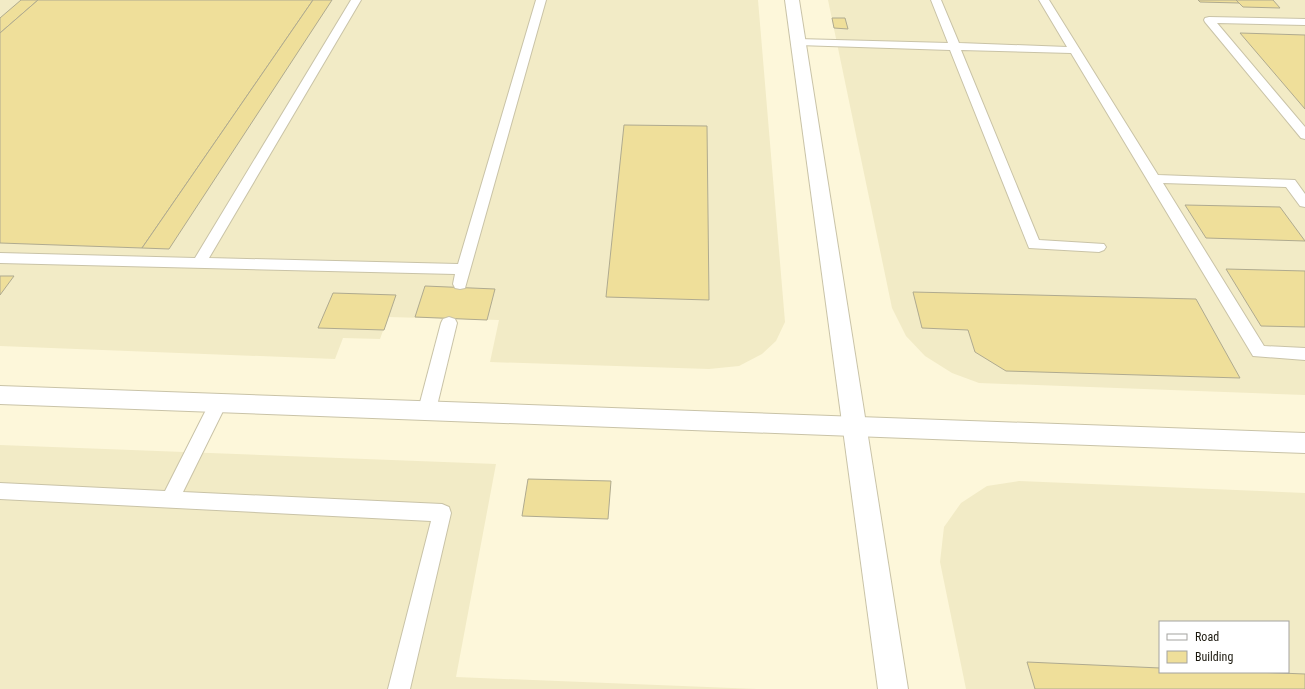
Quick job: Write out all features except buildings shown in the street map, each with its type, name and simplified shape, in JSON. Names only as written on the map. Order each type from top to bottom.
[{"type":"street","points":[[792,0],[893,689]]},
{"type":"street","points":[[0,395],[1305,443]]},
{"type":"lane","points":[[198,264],[356,0]]},
{"type":"lane","points":[[460,284],[541,0]]},
{"type":"lane","points":[[936,0],[1034,244],[1099,247]]},
{"type":"lane","points":[[1044,0],[1259,352],[1305,354]]},
{"type":"lane","points":[[1305,22],[1209,20],[1305,135]]},
{"type":"lane","points":[[798,42],[1074,50]]},
{"type":"lane","points":[[1153,179],[1290,183],[1305,203]]},
{"type":"lane","points":[[0,258],[198,264],[464,269]]},
{"type":"lane","points":[[427,410],[449,323]]},
{"type":"lane","points":[[170,499],[218,403]]},
{"type":"lane","points":[[0,491],[442,513],[400,689]]},
{"type":"shaded area","points":[[0,0],[758,0],[785,322],[776,341],[762,354],[739,366],[709,369],[490,362],[499,320],[388,317],[380,339],[343,338],[335,359],[0,346]]},
{"type":"shaded area","points":[[828,0],[1305,0],[1305,395],[979,383],[952,373],[925,356],[906,336],[892,308]]},
{"type":"shaded area","points":[[0,445],[496,464],[456,677],[757,689],[0,689]]},
{"type":"shaded area","points":[[1019,481],[1305,493],[1305,689],[966,689],[940,562],[944,527],[961,503],[987,486]]}]
